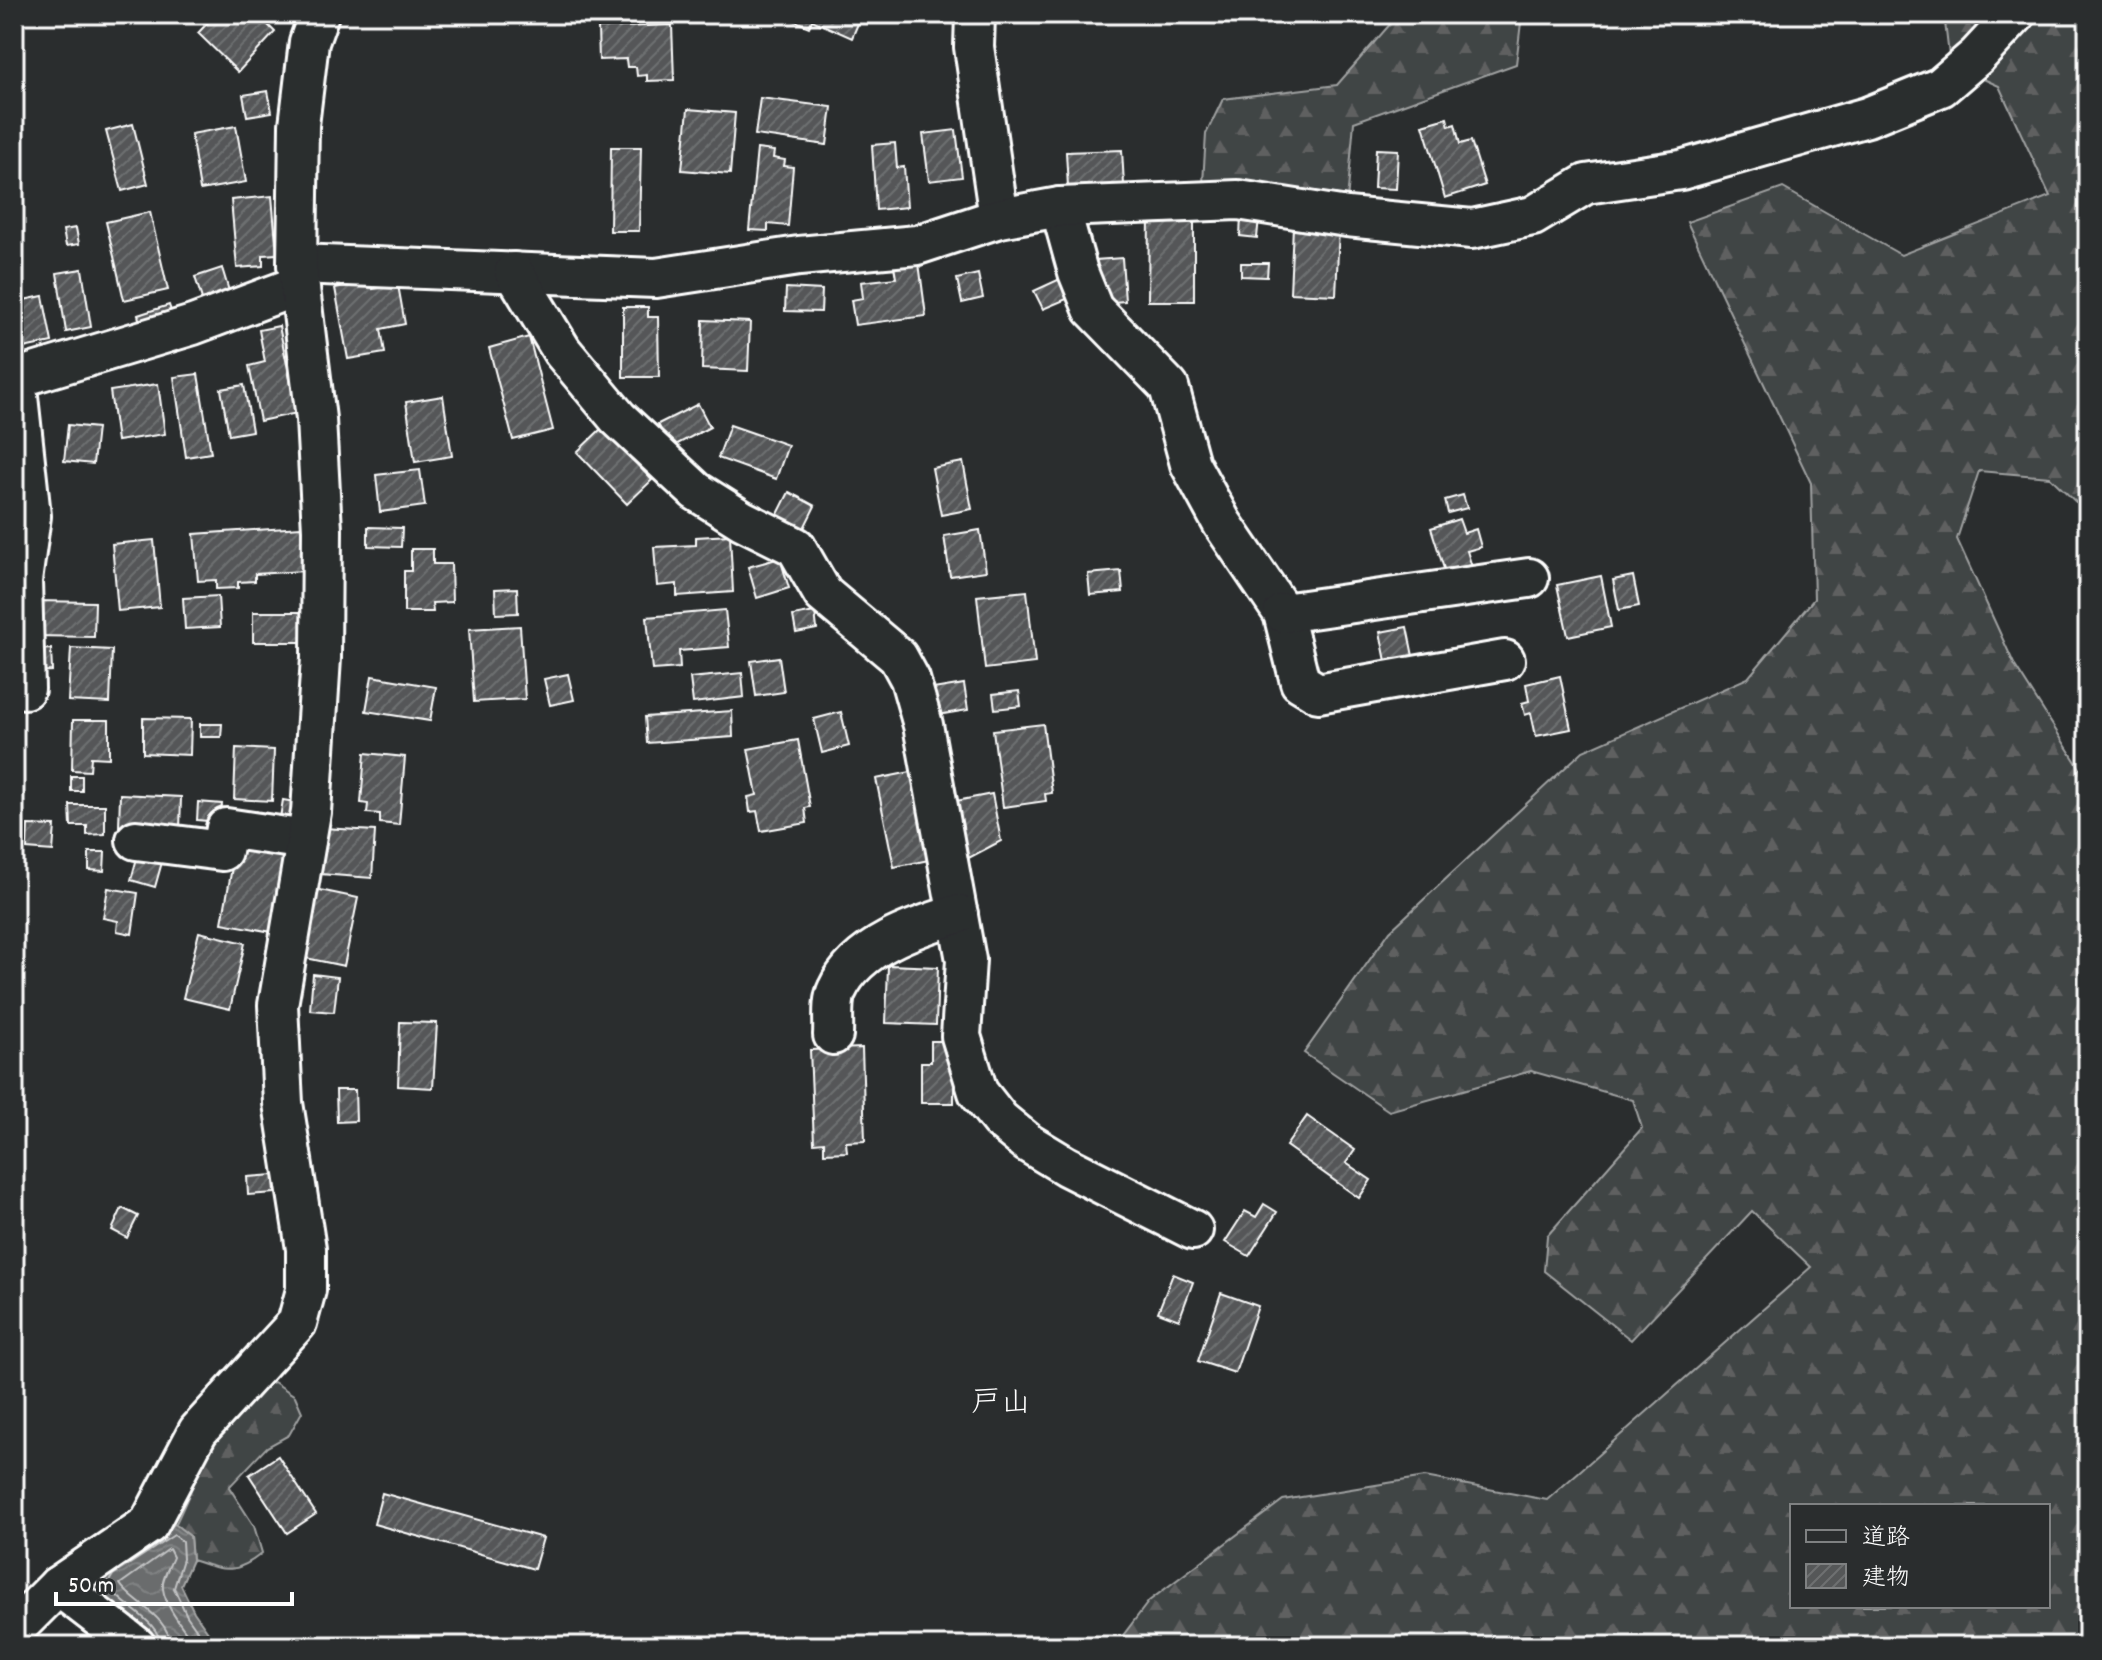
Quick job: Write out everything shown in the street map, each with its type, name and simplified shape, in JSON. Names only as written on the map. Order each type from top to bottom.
[{"type":"street","points":[[14,1630],[58,1586],[149,1524],[198,1431],[297,1323],[306,1290],[306,1249],[283,1103],[278,1005],[306,840],[321,658],[322,530],[316,419],[297,275],[299,125],[309,42],[319,14]]},
{"type":"street","points":[[975,14],[974,47],[999,218]]},
{"type":"street","points":[[25,689],[22,581],[31,516],[15,378],[193,325],[297,275],[514,272],[656,278],[799,256],[917,245],[999,218],[1060,207],[1238,200],[1347,217],[1472,229],[1533,216],[1586,184],[1681,170],[1867,117],[1941,87],[1977,56],[2016,14]]},
{"type":"street","points":[[1060,207],[1078,272],[1093,309],[1169,387],[1190,464],[1222,523],[1283,613],[1300,682],[1318,693],[1505,660]]},
{"type":"street","points":[[514,272],[562,351],[618,418],[696,491],[742,520],[796,547],[823,594],[898,657],[910,679],[923,725],[958,914],[966,960],[961,1036],[978,1092],[1000,1120],[1028,1143],[1066,1166],[1193,1230]]},
{"type":"street","points":[[1283,613],[1529,578]]},
{"type":"street","points":[[136,840],[222,851],[226,828],[306,840]]},
{"type":"street","points":[[833,1035],[836,992],[857,963],[918,926],[958,914]]},
{"type":"street","points":[[58,1586],[136,1646]]},
{"type":"green space","points":[[1399,14],[1522,14],[1516,64],[1354,122],[1347,202],[1203,183],[1206,134],[1223,99],[1337,85]]},
{"type":"green space","points":[[1944,14],[2088,14],[2088,514],[2050,477],[1979,471],[1957,539],[2015,666],[2088,781],[2088,1646],[1115,1646],[1149,1601],[1283,1500],[1425,1477],[1547,1500],[1811,1267],[1752,1211],[1631,1340],[1544,1271],[1547,1236],[1642,1128],[1633,1100],[1531,1071],[1389,1111],[1304,1053],[1390,931],[1583,751],[1748,678],[1814,599],[1811,483],[1687,222],[1783,188],[1901,255],[2050,196],[1999,86],[1950,64]]},
{"type":"green space","points":[[274,1382],[295,1396],[302,1412],[289,1435],[267,1447],[229,1487],[254,1526],[262,1553],[244,1565],[228,1569],[192,1560],[190,1536],[175,1525],[202,1464],[225,1423],[239,1406],[255,1392]]},
{"type":"water","points":[[175,1524],[190,1536],[192,1560],[181,1585],[194,1612],[218,1646],[156,1646],[129,1614],[110,1603],[98,1584],[106,1570]]},
{"type":"building","points":[[216,14],[257,14],[275,32],[238,72],[198,33]]},
{"type":"building","points":[[790,14],[862,14],[852,38],[812,20],[809,27],[788,18]]},
{"type":"building","points":[[672,25],[674,80],[647,81],[647,75],[637,76],[636,67],[627,67],[626,59],[599,60],[598,28]]},
{"type":"building","points":[[268,91],[272,112],[247,116],[243,95]]},
{"type":"building","points":[[760,98],[832,107],[827,145],[755,135]]},
{"type":"building","points":[[688,109],[735,113],[730,174],[682,170]]},
{"type":"building","points":[[1447,118],[1449,126],[1455,124],[1460,144],[1471,141],[1485,185],[1445,198],[1423,125]]},
{"type":"building","points":[[133,124],[148,184],[122,191],[106,131]]},
{"type":"building","points":[[236,126],[246,182],[200,190],[191,134]]},
{"type":"building","points":[[956,130],[962,177],[929,181],[923,134]]},
{"type":"building","points":[[895,143],[897,168],[904,167],[907,207],[876,210],[872,145]]},
{"type":"building","points":[[611,147],[641,147],[639,231],[610,231]]},
{"type":"building","points":[[757,149],[774,151],[773,158],[785,160],[784,166],[793,167],[788,226],[768,224],[768,231],[749,230]]},
{"type":"building","points":[[1376,149],[1398,150],[1396,189],[1374,188]]},
{"type":"building","points":[[1122,150],[1124,185],[1068,187],[1066,152]]},
{"type":"building","points":[[272,196],[277,254],[263,255],[263,266],[237,268],[231,200]]},
{"type":"building","points":[[150,212],[168,290],[124,300],[106,222]]},
{"type":"building","points":[[1241,216],[1259,217],[1257,238],[1240,236]]},
{"type":"building","points":[[1149,217],[1194,217],[1194,301],[1148,301]]},
{"type":"building","points":[[1293,226],[1339,228],[1336,295],[1290,293]]},
{"type":"building","points":[[76,228],[79,244],[66,246],[63,230]]},
{"type":"building","points":[[1122,258],[1125,301],[1099,303],[1095,260]]},
{"type":"building","points":[[919,263],[926,316],[855,325],[851,300],[863,298],[861,282],[896,278],[894,266]]},
{"type":"building","points":[[1241,263],[1268,263],[1267,277],[1241,276]]},
{"type":"building","points":[[222,268],[229,291],[202,299],[195,277]]},
{"type":"building","points":[[82,269],[91,327],[66,332],[57,273]]},
{"type":"building","points":[[978,274],[983,298],[962,303],[957,279]]},
{"type":"building","points":[[1060,279],[1069,298],[1043,309],[1034,291]]},
{"type":"building","points":[[372,281],[373,289],[398,285],[405,324],[381,329],[385,353],[348,359],[335,288]]},
{"type":"building","points":[[786,288],[822,290],[821,312],[785,311]]},
{"type":"building","points":[[43,296],[52,342],[14,350],[14,302]]},
{"type":"building","points":[[169,305],[173,317],[141,327],[138,315]]},
{"type":"building","points":[[623,307],[648,307],[648,317],[658,317],[659,377],[623,377]]},
{"type":"building","points":[[703,320],[750,322],[748,371],[702,369]]},
{"type":"building","points":[[279,326],[297,413],[260,421],[249,366],[265,362],[259,330]]},
{"type":"building","points":[[529,337],[553,430],[513,440],[489,348]]},
{"type":"building","points":[[198,374],[211,453],[186,457],[174,377]]},
{"type":"building","points":[[158,384],[165,434],[117,441],[110,391]]},
{"type":"building","points":[[244,385],[252,431],[229,435],[221,389]]},
{"type":"building","points":[[443,396],[452,456],[415,462],[406,402]]},
{"type":"building","points":[[698,404],[710,427],[670,448],[658,424]]},
{"type":"building","points":[[68,425],[97,428],[93,464],[64,461]]},
{"type":"building","points":[[730,425],[788,445],[776,479],[718,458]]},
{"type":"building","points":[[602,428],[652,480],[627,504],[577,452]]},
{"type":"building","points":[[963,462],[972,509],[941,515],[932,468]]},
{"type":"building","points":[[420,470],[425,506],[380,512],[376,475]]},
{"type":"building","points":[[789,492],[815,506],[802,532],[776,518]]},
{"type":"building","points":[[1463,495],[1467,508],[1448,513],[1445,500]]},
{"type":"building","points":[[1459,519],[1464,533],[1476,529],[1481,547],[1467,551],[1472,567],[1446,575],[1431,528]]},
{"type":"building","points":[[301,527],[304,571],[255,574],[255,581],[238,582],[238,588],[216,589],[216,580],[198,581],[194,534]]},
{"type":"building","points":[[368,527],[402,528],[401,547],[368,546]]},
{"type":"building","points":[[980,530],[986,571],[950,576],[944,536]]},
{"type":"building","points":[[730,535],[733,592],[677,596],[677,584],[657,586],[654,547],[696,545],[696,537]]},
{"type":"building","points":[[154,540],[160,607],[118,611],[112,544]]},
{"type":"building","points":[[411,549],[433,549],[433,564],[451,564],[452,602],[432,603],[433,612],[404,612],[404,571],[411,571]]},
{"type":"building","points":[[780,558],[789,588],[757,598],[748,567]]},
{"type":"building","points":[[1121,571],[1123,592],[1090,595],[1088,574]]},
{"type":"building","points":[[1601,576],[1611,627],[1568,636],[1557,585]]},
{"type":"building","points":[[1633,576],[1639,606],[1619,610],[1613,580]]},
{"type":"building","points":[[517,588],[518,613],[496,614],[495,589]]},
{"type":"building","points":[[1027,591],[1035,663],[985,669],[977,596]]},
{"type":"building","points":[[218,596],[220,627],[185,629],[183,598]]},
{"type":"building","points":[[35,601],[95,602],[94,637],[35,636]]},
{"type":"building","points":[[725,610],[729,647],[679,651],[680,668],[652,670],[647,617]]},
{"type":"building","points":[[253,612],[302,612],[302,642],[253,642]]},
{"type":"building","points":[[815,612],[817,629],[796,633],[793,616]]},
{"type":"building","points":[[520,626],[525,699],[474,702],[469,629]]},
{"type":"building","points":[[1407,627],[1414,661],[1387,666],[1380,632]]},
{"type":"building","points":[[71,648],[112,650],[110,703],[68,701]]},
{"type":"building","points":[[51,649],[52,671],[32,672],[31,650]]},
{"type":"building","points":[[779,657],[784,692],[756,696],[751,661]]},
{"type":"building","points":[[742,673],[744,697],[693,703],[690,678]]},
{"type":"building","points":[[568,674],[574,700],[550,705],[544,679]]},
{"type":"building","points":[[372,676],[436,687],[430,721],[366,711]]},
{"type":"building","points":[[1560,676],[1571,729],[1536,736],[1531,713],[1525,715],[1522,703],[1529,701],[1526,684]]},
{"type":"building","points":[[964,684],[968,710],[931,716],[927,690]]},
{"type":"building","points":[[1019,691],[1021,706],[995,709],[993,694]]},
{"type":"building","points":[[732,711],[733,737],[647,743],[645,717]]},
{"type":"building","points":[[841,712],[849,746],[822,753],[814,719]]},
{"type":"building","points":[[143,718],[191,719],[190,755],[143,753]]},
{"type":"building","points":[[73,720],[109,720],[109,758],[91,757],[90,771],[72,770]]},
{"type":"building","points":[[200,724],[222,724],[221,737],[200,737]]},
{"type":"building","points":[[1043,724],[1052,793],[1045,794],[1046,801],[1003,807],[993,730]]},
{"type":"building","points":[[798,740],[810,807],[805,808],[807,823],[761,831],[757,811],[750,812],[748,797],[757,795],[748,749]]},
{"type":"building","points":[[236,748],[274,750],[272,801],[234,799]]},
{"type":"building","points":[[365,753],[405,757],[399,825],[380,823],[380,814],[367,813],[368,804],[361,803]]},
{"type":"building","points":[[911,772],[929,860],[894,867],[876,779]]},
{"type":"building","points":[[71,776],[82,776],[82,791],[71,791]]},
{"type":"building","points":[[120,794],[181,797],[180,830],[119,827]]},
{"type":"building","points":[[992,794],[1001,841],[963,861],[951,802]]},
{"type":"building","points":[[283,800],[295,802],[293,826],[279,824]]},
{"type":"building","points":[[198,802],[222,804],[220,822],[197,820]]},
{"type":"building","points":[[70,805],[105,805],[105,834],[87,835],[87,826],[71,826]]},
{"type":"building","points":[[28,825],[55,826],[53,851],[27,849]]},
{"type":"building","points":[[323,828],[375,831],[372,878],[320,874]]},
{"type":"building","points":[[236,845],[286,855],[272,932],[222,923]]},
{"type":"building","points":[[140,847],[164,855],[155,887],[131,880]]},
{"type":"building","points":[[89,852],[105,852],[104,871],[89,870]]},
{"type":"building","points":[[108,888],[138,893],[132,934],[117,931],[118,921],[103,918]]},
{"type":"building","points":[[315,889],[358,898],[344,966],[301,957]]},
{"type":"building","points":[[199,932],[245,943],[230,1009],[183,998]]},
{"type":"building","points":[[888,965],[938,967],[936,1025],[886,1023]]},
{"type":"building","points":[[313,974],[338,977],[334,1012],[310,1010]]},
{"type":"building","points":[[400,1022],[437,1023],[433,1088],[398,1086]]},
{"type":"building","points":[[931,1041],[954,1041],[954,1103],[921,1103],[921,1062],[931,1062]]},
{"type":"building","points":[[862,1048],[865,1141],[846,1142],[847,1152],[824,1153],[824,1142],[814,1143],[810,1050]]},
{"type":"building","points":[[336,1090],[355,1090],[356,1121],[337,1122]]},
{"type":"building","points":[[1307,1116],[1355,1150],[1346,1163],[1371,1180],[1359,1198],[1286,1146]]},
{"type":"building","points":[[274,1175],[275,1193],[248,1195],[247,1177]]},
{"type":"building","points":[[1264,1204],[1277,1212],[1249,1256],[1225,1242],[1245,1211],[1256,1217]]},
{"type":"building","points":[[122,1208],[138,1216],[127,1238],[112,1230]]},
{"type":"building","points":[[1173,1274],[1193,1282],[1179,1320],[1158,1312]]},
{"type":"building","points":[[1221,1293],[1258,1306],[1235,1373],[1198,1361]]},
{"type":"building","points":[[278,1456],[316,1514],[287,1533],[249,1475]]},
{"type":"building","points":[[382,1493],[543,1538],[534,1569],[374,1524]]},
{"type":"district","name":"戸山","points":[[1001,1401]]}]
